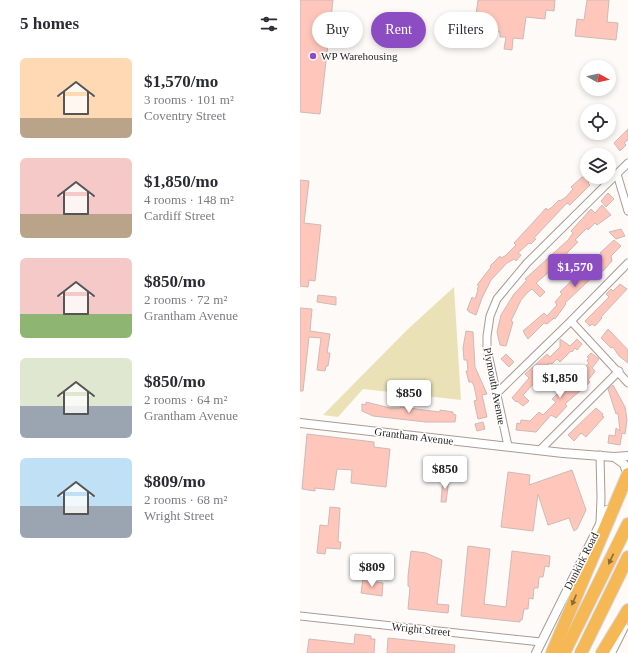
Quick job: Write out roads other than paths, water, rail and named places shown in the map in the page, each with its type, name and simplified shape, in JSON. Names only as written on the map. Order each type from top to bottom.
[{"type":"highway","points":[[552,653],[627,474]]},
{"type":"highway","points":[[564,653],[628,524]]},
{"type":"highway","points":[[581,653],[628,557]]},
{"type":"highway","points":[[602,653],[628,610]]},
{"type":"street","name":"Plymouth Avenue","points":[[508,446],[488,355],[487,336],[490,316],[497,299],[527,263],[628,163]]},
{"type":"street","points":[[617,174],[628,211]]},
{"type":"street","points":[[496,394],[628,263]]},
{"type":"street","points":[[571,321],[619,371],[628,383]]},
{"type":"street","points":[[540,450],[619,371]]},
{"type":"street","name":"Grantham Avenue","points":[[300,423],[540,450],[614,457],[628,456]]},
{"type":"street","points":[[600,455],[600,525]]},
{"type":"street","points":[[614,457],[624,464],[627,474]]},
{"type":"street","name":"Dunkirk Road","points":[[536,653],[627,474]]},
{"type":"street","name":"Wright Street","points":[[300,616],[541,642]]},
{"type":"street","points":[[611,653],[628,618]]},
{"type":"place","name":"WP Warehousing","points":[[313,56]]}]
